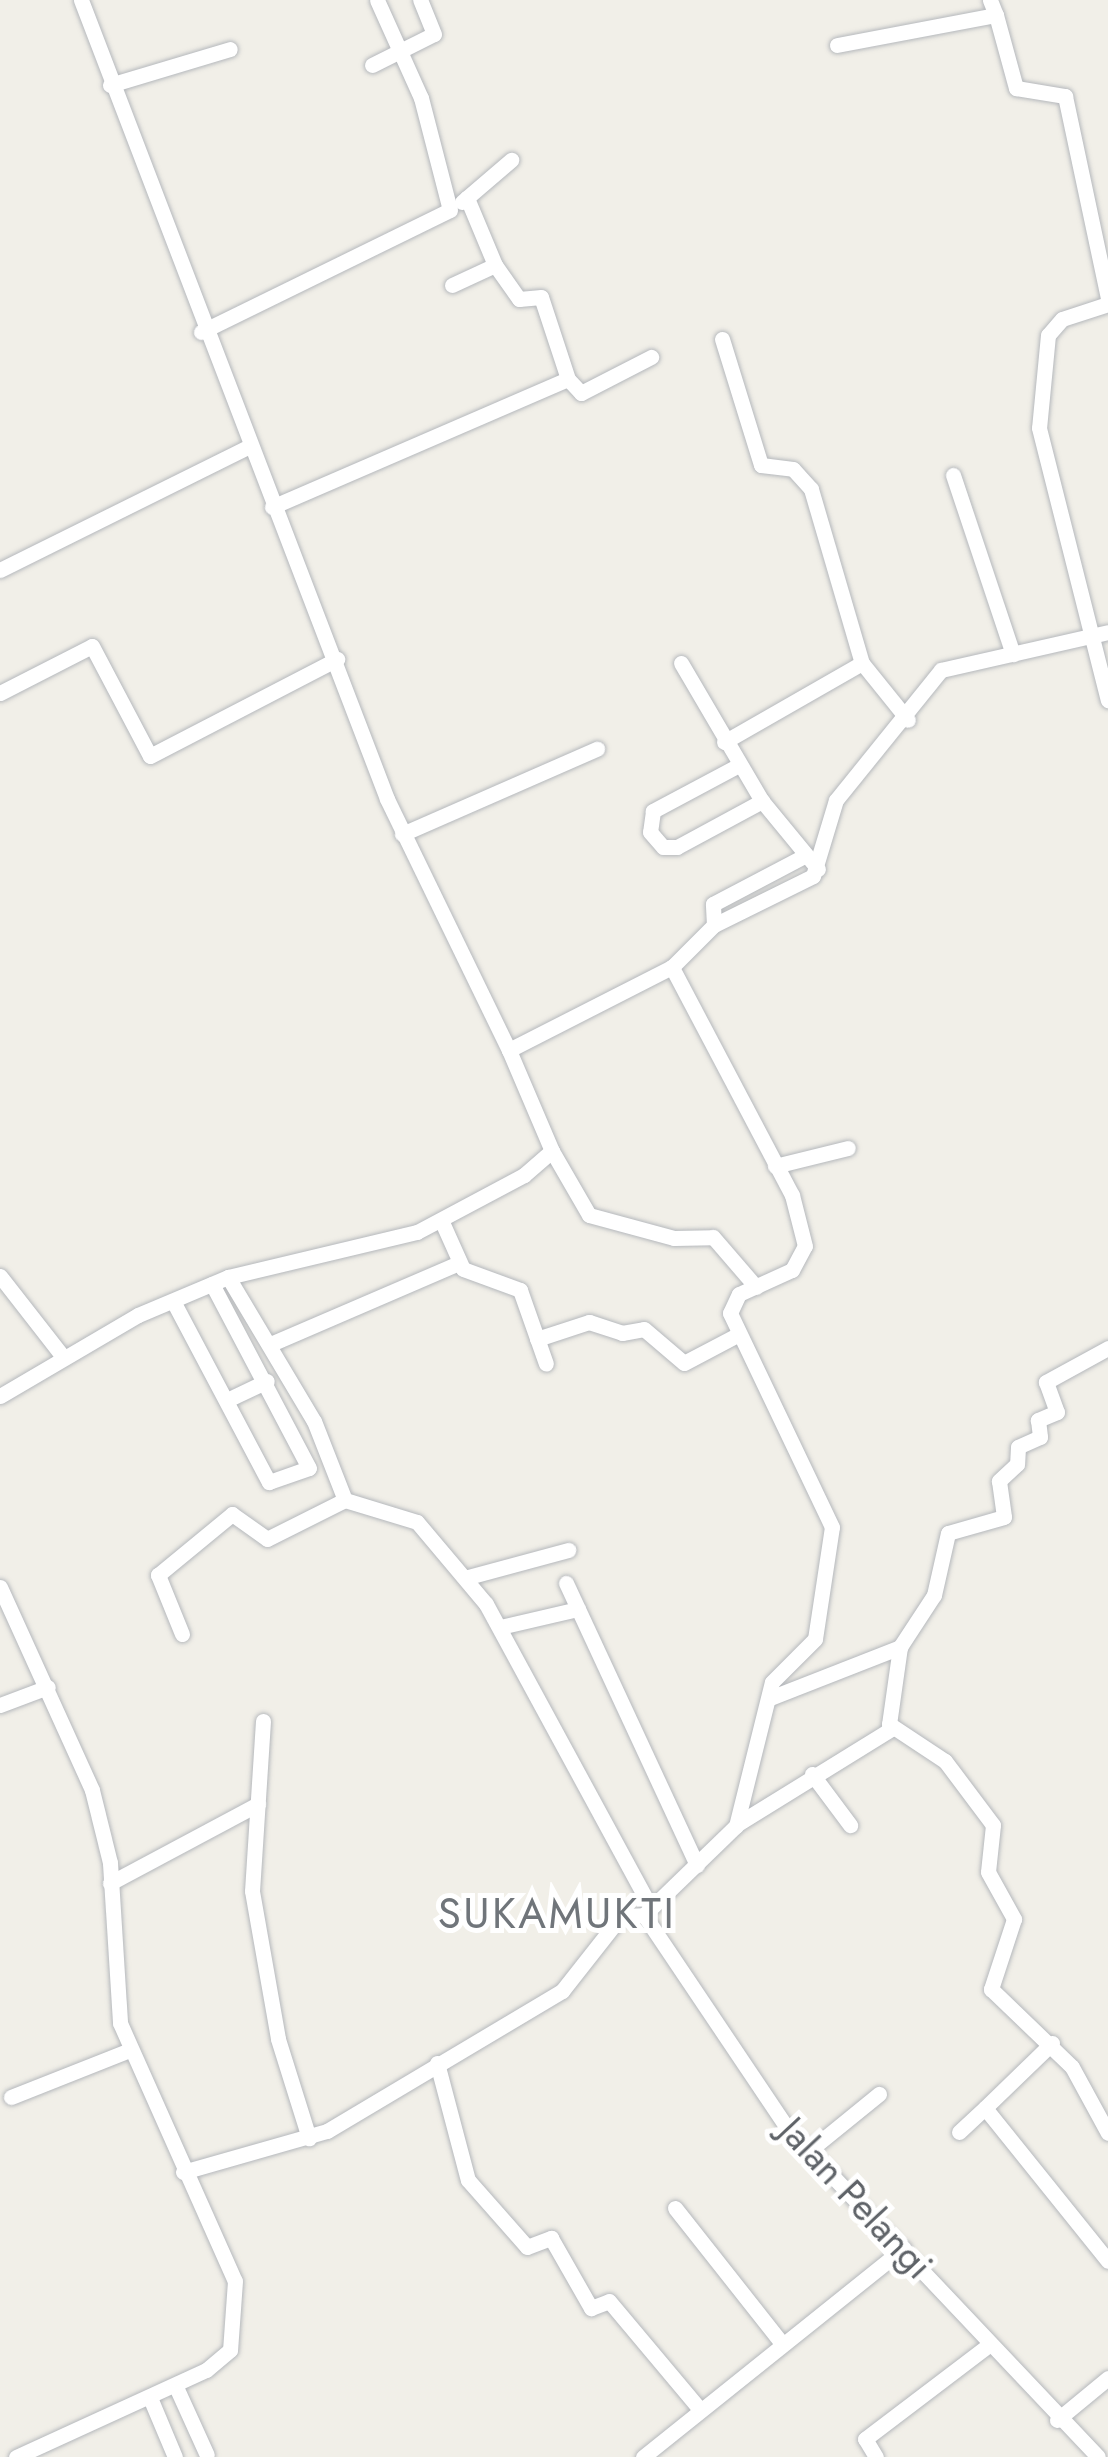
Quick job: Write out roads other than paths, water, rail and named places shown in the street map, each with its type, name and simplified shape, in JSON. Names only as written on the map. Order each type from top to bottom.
[{"type":"street","points":[[81,0],[201,332],[336,659],[402,834],[509,1050],[552,1151],[589,1216],[674,1238],[713,1237],[756,1287]]},
{"type":"street","points":[[377,0],[422,98],[450,210]]},
{"type":"street","points":[[372,65],[434,34],[420,0]]},
{"type":"street","points":[[837,46],[993,8],[1016,88],[1065,96],[1108,301],[1062,319],[1042,354],[1039,428],[1088,636],[1108,700]]},
{"type":"street","points":[[110,85],[230,49]]},
{"type":"street","points":[[201,332],[450,210],[511,160]]},
{"type":"street","points":[[467,198],[495,265],[519,299],[541,297],[568,379],[580,393],[652,357]]},
{"type":"street","points":[[452,284],[495,265]]},
{"type":"street","points":[[722,339],[760,465],[793,469],[812,489],[862,663],[908,720]]},
{"type":"street","points":[[272,507],[568,379]]},
{"type":"street","points":[[0,570],[246,448]]},
{"type":"street","points":[[953,475],[1012,654]]},
{"type":"street","points":[[509,1050],[672,966],[714,925],[786,895],[818,869],[836,800],[908,720],[940,670],[1108,632]]},
{"type":"street","points":[[0,693],[92,646],[150,756],[336,659]]},
{"type":"street","points":[[681,663],[762,801],[818,869]]},
{"type":"street","points":[[724,742],[862,663]]},
{"type":"street","points":[[402,834],[597,748]]},
{"type":"street","points":[[739,765],[653,811],[650,832],[676,847],[762,801]]},
{"type":"street","points":[[714,925],[713,904],[806,855]]},
{"type":"street","points":[[672,966],[774,1166],[805,1246],[792,1270],[756,1287],[730,1307],[835,1544],[815,1639],[774,1679],[738,1823]]},
{"type":"street","points":[[774,1166],[848,1148]]},
{"type":"street","points":[[0,1396],[61,1354],[228,1277],[442,1222],[552,1151]]},
{"type":"street","points":[[442,1222],[459,1264]]},
{"type":"street","points":[[273,1344],[459,1264],[514,1284],[546,1364]]},
{"type":"street","points":[[0,1276],[61,1354]]},
{"type":"street","points":[[182,1634],[158,1588],[168,1561],[232,1514],[267,1540],[344,1500],[273,1344],[228,1277]]},
{"type":"street","points":[[173,1301],[270,1484],[309,1468],[267,1380],[212,1284]]},
{"type":"street","points":[[537,1339],[589,1322],[622,1334],[644,1328],[684,1363],[739,1334]]},
{"type":"street","points":[[890,1730],[900,1647],[934,1595],[950,1530],[1004,1517],[999,1481],[1017,1464],[1018,1447],[1040,1436],[1038,1420],[1057,1412],[1046,1382],[1108,1348]]},
{"type":"street","points":[[227,1400],[267,1380]]},
{"type":"street","name":"Jalan Pelangi","points":[[344,1500],[417,1522],[468,1577],[500,1627],[646,1908],[729,2052],[810,2150],[904,2248],[1057,2420],[1098,2457]]},
{"type":"street","points":[[468,1577],[568,1550]]},
{"type":"street","points":[[566,1583],[697,1865]]},
{"type":"street","points":[[0,1587],[92,1790],[110,1883],[111,1986],[130,2050],[183,2172],[230,2261],[234,2330],[230,2350],[177,2389],[16,2457]]},
{"type":"street","points":[[500,1627],[578,1609]]},
{"type":"street","points":[[0,1634],[18,1627]]},
{"type":"street","points":[[770,1698],[900,1647]]},
{"type":"street","points":[[0,1705],[48,1687]]},
{"type":"street","points":[[263,1721],[252,1890],[278,2039],[309,2138]]},
{"type":"street","points":[[183,2172],[309,2138],[545,2004],[621,1916],[646,1908],[697,1865],[738,1823],[812,1774],[890,1730]]},
{"type":"street","points":[[890,1730],[945,1761],[993,1824],[988,1872],[1014,1919],[991,1989],[1052,2043],[1108,2133]]},
{"type":"street","points":[[812,1774],[850,1825]]},
{"type":"street","points":[[110,1883],[258,1804]]},
{"type":"street","points":[[958,2132],[1052,2043]]},
{"type":"street","points":[[11,2096],[130,2050]]},
{"type":"street","points":[[437,2063],[468,2180],[527,2247],[550,2237],[591,2308],[609,2300],[697,2406]]},
{"type":"street","points":[[810,2150],[878,2094]]},
{"type":"street","points":[[985,2108],[1108,2261]]},
{"type":"street","points":[[675,2208],[780,2342]]},
{"type":"street","points":[[643,2457],[697,2406],[904,2248]]},
{"type":"street","points":[[876,2457],[865,2439],[990,2344]]},
{"type":"street","points":[[1057,2420],[1108,2378]]},
{"type":"street","points":[[177,2389],[207,2455]]},
{"type":"street","points":[[152,2400],[176,2457]]},
{"type":"district","name":"SUKAMUKTI","points":[[557,1914]]}]
